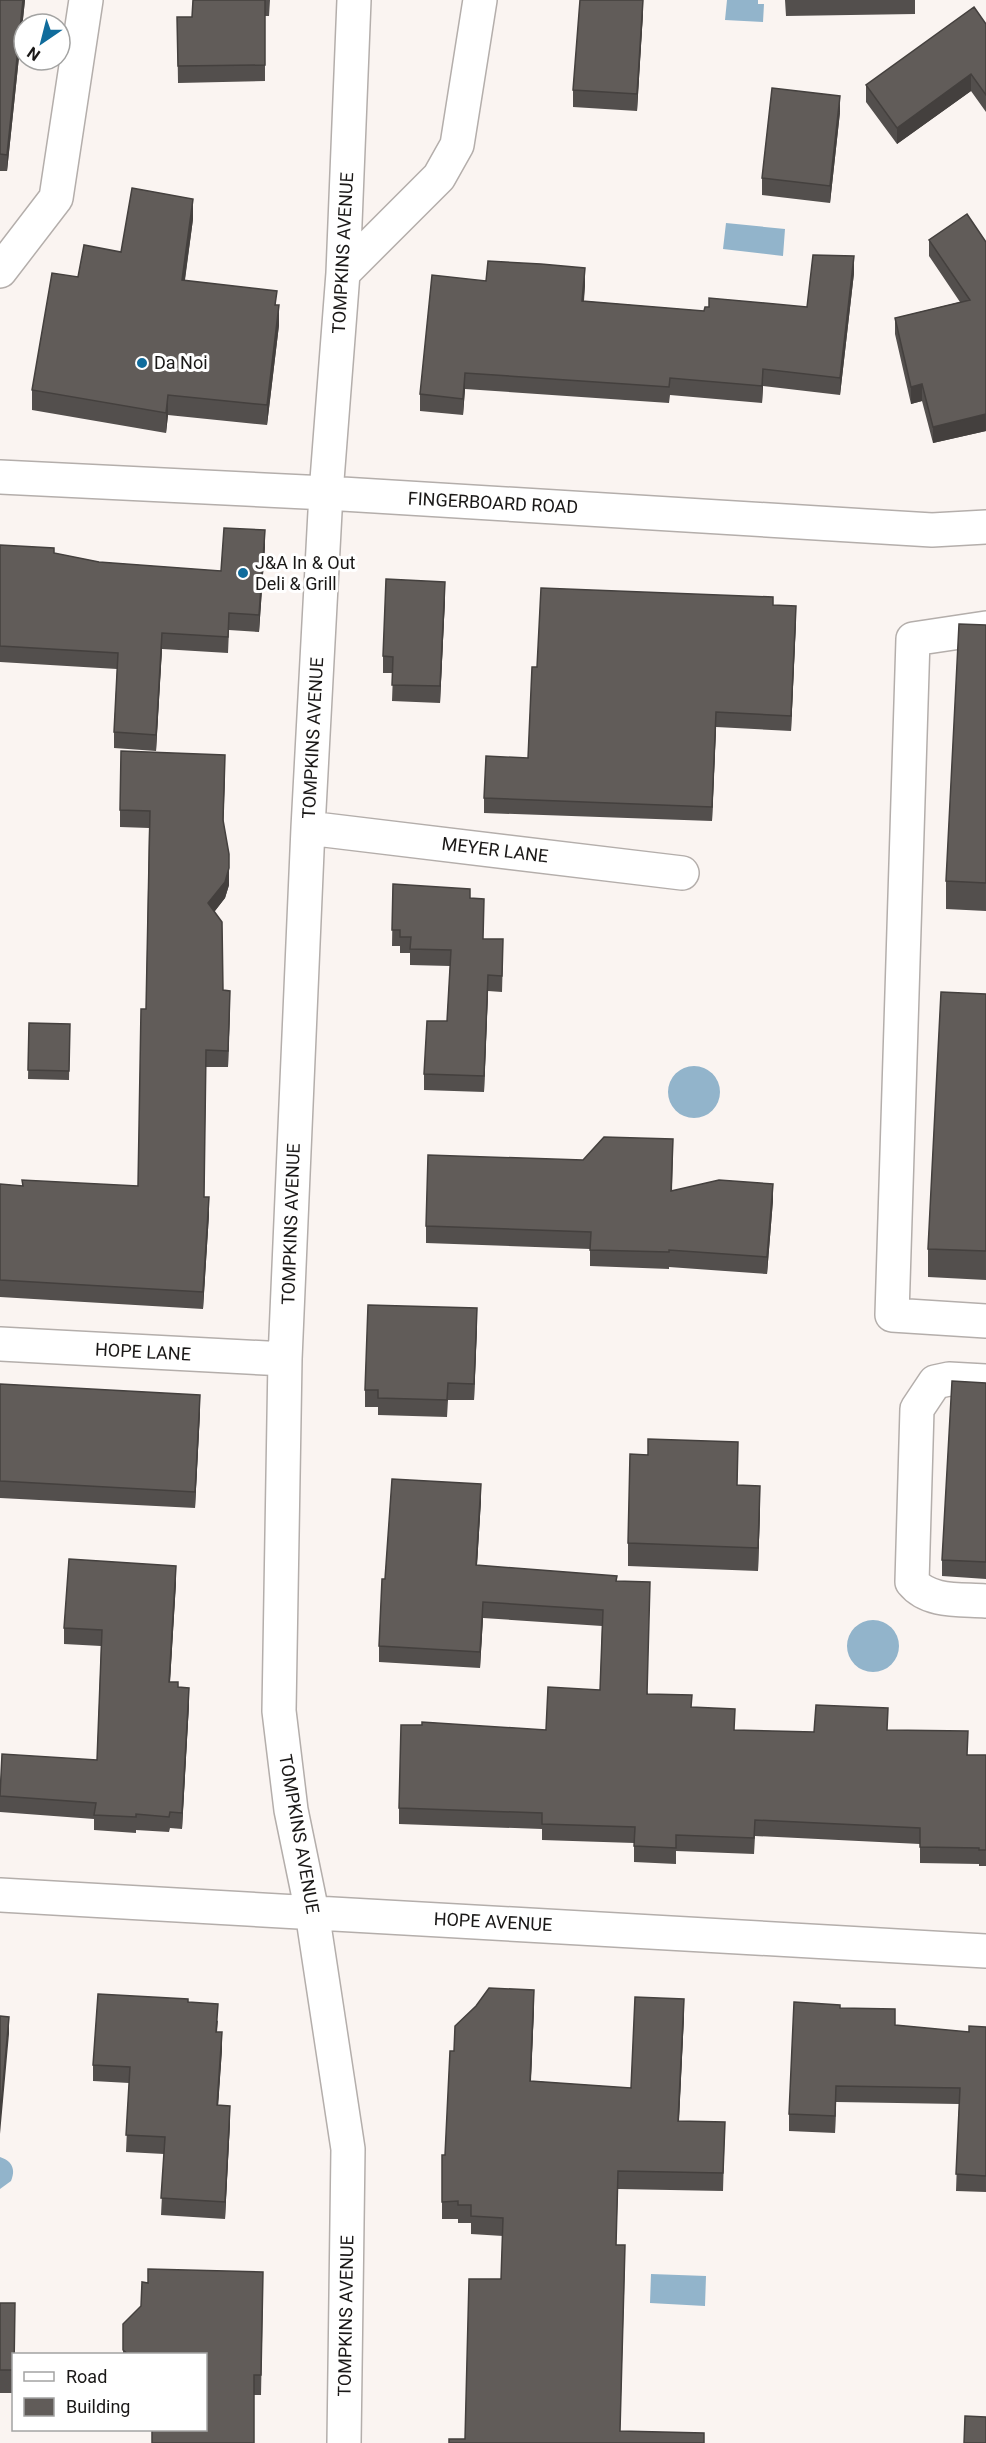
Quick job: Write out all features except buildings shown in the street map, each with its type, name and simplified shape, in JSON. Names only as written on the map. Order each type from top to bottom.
[{"type":"street","points":[[0,271],[56,198],[86,0]]},
{"type":"street","name":"TOMPKINS AVENUE","points":[[344,2443],[348,2149],[336,2058],[312,1912],[291,1810],[279,1711],[285,1359],[326,493],[343,273],[354,0]]},
{"type":"street","points":[[343,273],[439,177],[457,145],[480,0]]},
{"type":"street","name":"FINGERBOARD ROAD","points":[[0,477],[326,493],[920,529],[986,527]]},
{"type":"street","points":[[986,628],[913,639],[892,1316],[986,1321]]},
{"type":"street","name":"MEYER LANE","points":[[309,828],[682,873]]},
{"type":"street","name":"HOPE LANE","points":[[0,1344],[285,1359]]},
{"type":"street","points":[[986,1381],[949,1379],[935,1382],[916,1409],[912,1582],[919,1591],[931,1597],[986,1601]]},
{"type":"street","name":"HOPE AVENUE","points":[[0,1895],[986,1951]]},
{"type":"water","points":[[727,0],[758,0],[758,4],[764,4],[763,22],[725,20]]},
{"type":"water","points":[[726,223],[785,229],[783,256],[723,249]]},
{"type":"water","points":[[689,1066],[699,1066],[713,1073],[720,1092],[713,1111],[699,1118],[689,1118],[679,1114],[672,1107],[668,1097],[668,1087],[672,1077],[679,1070]]},
{"type":"water","points":[[873,1620],[883,1622],[891,1628],[897,1636],[899,1646],[897,1656],[891,1664],[883,1670],[873,1672],[863,1670],[855,1664],[849,1656],[847,1646],[849,1636],[855,1628],[863,1622]]},
{"type":"water","points":[[0,2157],[10,2163],[13,2173],[11,2181],[0,2189]]},
{"type":"water","points":[[651,2274],[706,2276],[705,2306],[650,2303]]},
{"type":"place","name":"Da Noi","points":[[142,363]]},
{"type":"place","name":"J&A In & Out Deli & Grill","points":[[243,573]]}]
